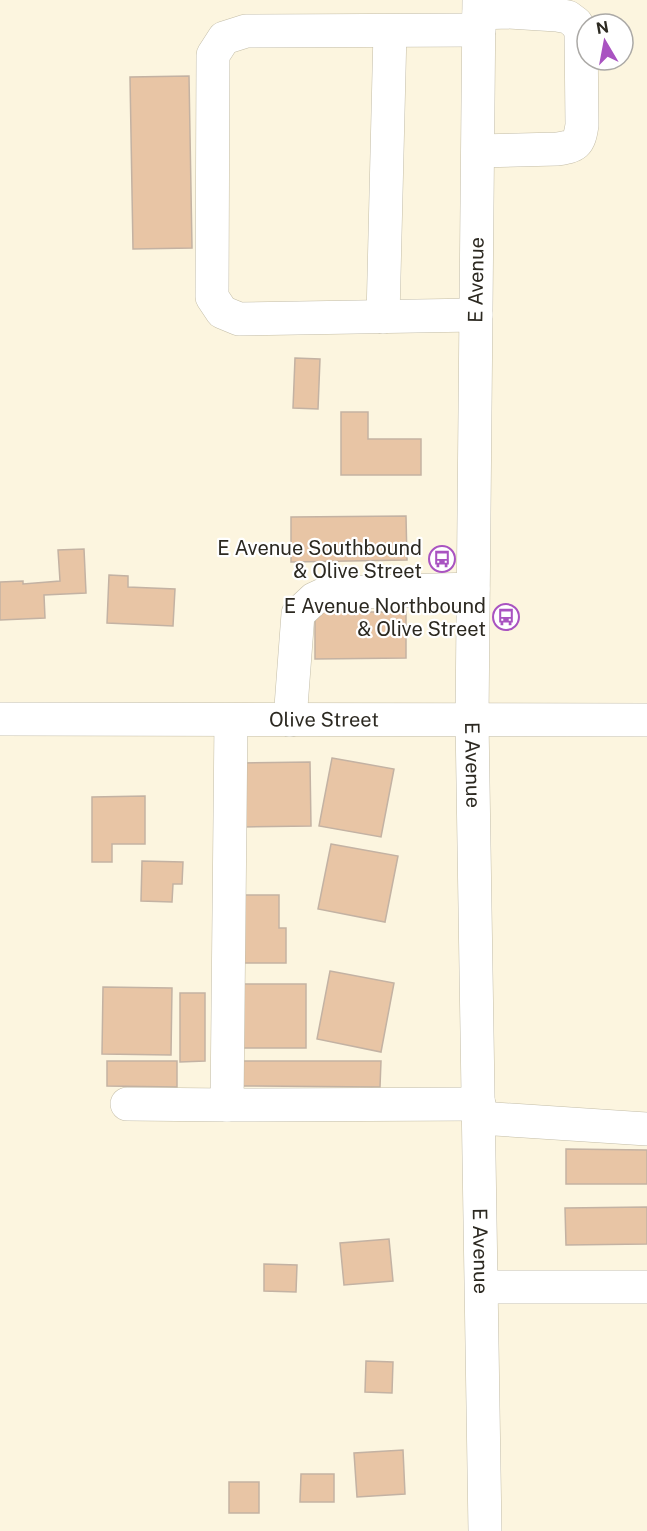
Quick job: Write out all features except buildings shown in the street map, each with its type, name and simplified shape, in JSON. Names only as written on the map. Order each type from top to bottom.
[{"type":"street","points":[[476,315],[239,319],[222,312],[212,297],[213,55],[224,38],[246,31],[390,31],[479,14],[508,12],[568,17],[582,31],[580,139],[574,146],[566,148],[478,151]]},
{"type":"street","name":"E Avenue","points":[[479,14],[472,720],[485,1531]]},
{"type":"street","points":[[383,317],[390,31]]},
{"type":"street","points":[[290,720],[298,614],[314,599],[327,594],[473,589]]},
{"type":"street","name":"Olive Street","points":[[0,719],[647,720]]},
{"type":"street","points":[[227,1105],[231,720]]},
{"type":"street","points":[[127,1104],[479,1111],[647,1130]]},
{"type":"street","points":[[482,1287],[647,1287]]},
{"type":"place","name":"E Avenue Southbound & Olive Street","points":[[442,559]]},
{"type":"place","name":"E Avenue Northbound & Olive Street","points":[[506,617]]}]
